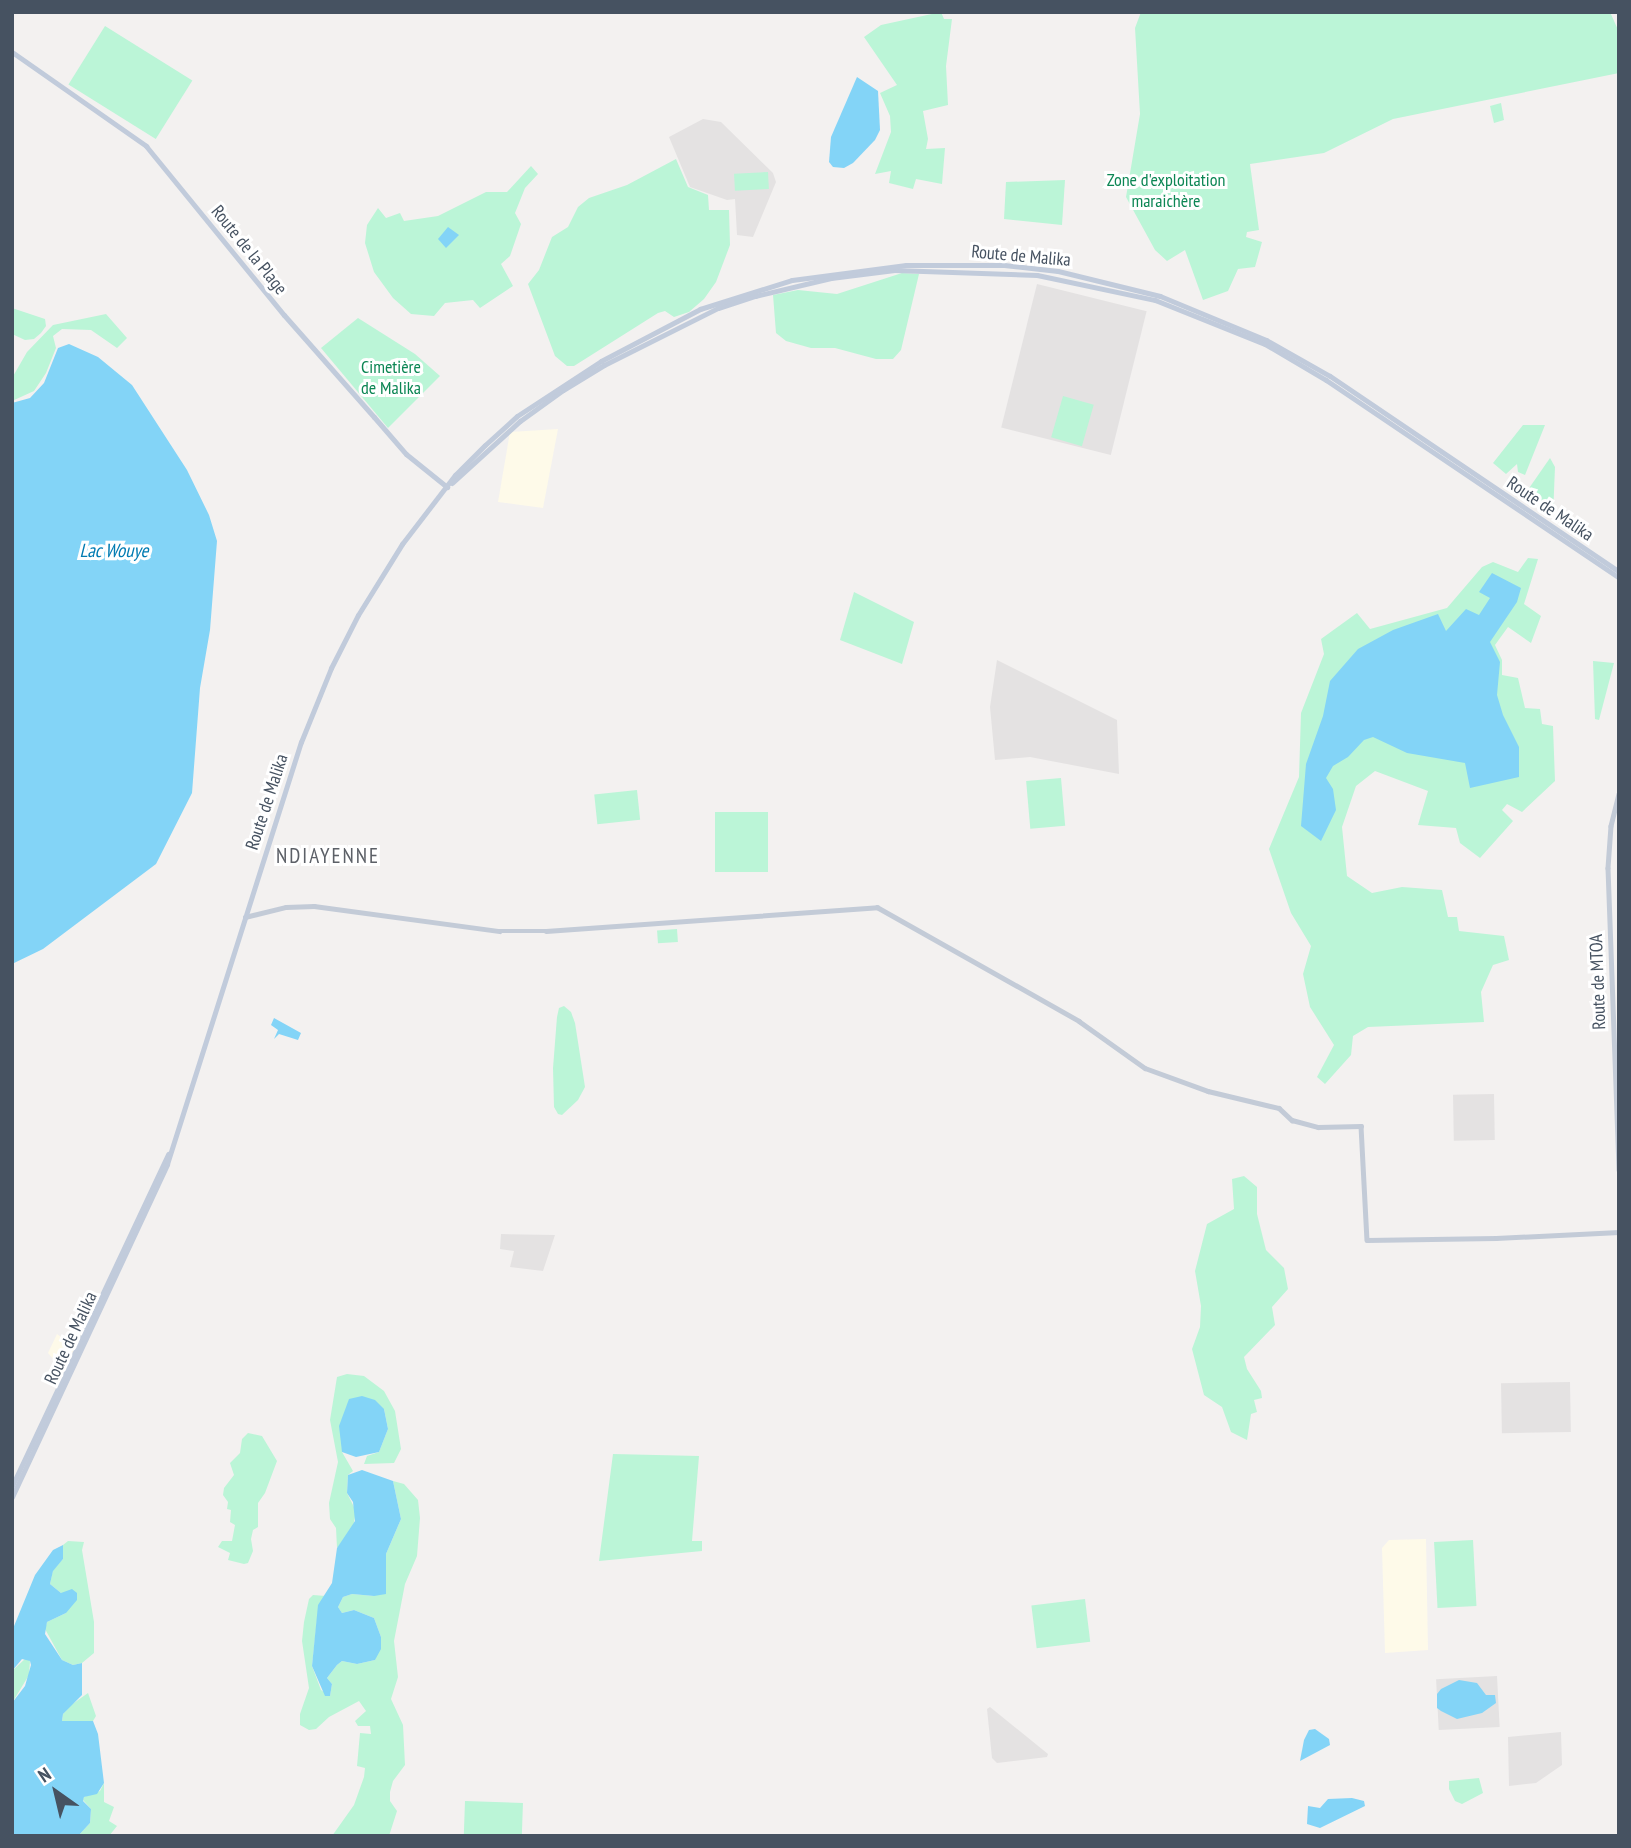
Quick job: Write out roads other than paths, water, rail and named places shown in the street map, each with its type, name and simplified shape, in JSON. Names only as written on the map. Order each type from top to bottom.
[{"type":"main road","name":"Route de la Plage","points":[[12,52],[146,146],[284,315],[400,448],[447,487]]},
{"type":"main road","name":"Route de Malika","points":[[12,1497],[160,1181],[301,742],[331,668],[358,615],[401,544],[447,487],[485,445],[564,383],[700,309],[792,280],[905,265],[1004,265],[1058,271],[1150,293],[1256,335],[1330,376],[1619,572]]},
{"type":"main road","name":"Route de Malika","points":[[447,487],[520,421],[563,390],[604,365],[718,308],[755,296],[831,278],[885,271],[1037,275],[1155,300],[1265,344],[1326,380],[1619,578]]},
{"type":"main road","name":"Route de Malika","points":[[12,1486],[162,1162],[170,1152]]},
{"type":"street","name":"Route de MTOA","points":[[1619,794],[1611,825],[1608,868],[1619,1170]]},
{"type":"street","points":[[245,917],[286,907],[314,906],[525,931],[877,907],[1079,1021],[1146,1068],[1208,1091],[1279,1108],[1292,1120],[1318,1127],[1362,1126],[1367,1240],[1619,1232]]},
{"type":"water","points":[[857,77],[878,91],[880,130],[875,140],[853,163],[844,168],[833,167],[829,162],[831,137]]},
{"type":"water","points":[[448,227],[459,235],[446,248],[438,239]]},
{"type":"water","name":"Lac Wouye","points":[[69,344],[98,357],[132,385],[187,470],[209,515],[217,541],[210,630],[200,688],[192,793],[156,864],[43,949],[12,964],[12,403],[30,398],[44,383],[58,348]]},
{"type":"water","points":[[1492,573],[1521,588],[1517,602],[1490,642],[1500,662],[1497,695],[1503,715],[1519,747],[1519,777],[1470,788],[1465,763],[1407,753],[1373,737],[1364,740],[1348,757],[1333,766],[1326,778],[1333,789],[1336,810],[1321,841],[1301,826],[1306,764],[1323,716],[1330,681],[1358,649],[1393,630],[1438,614],[1446,631],[1466,609],[1479,615],[1490,598],[1479,592]]},
{"type":"water","points":[[274,1018],[301,1033],[298,1040],[279,1034],[274,1039],[278,1030],[271,1025]]},
{"type":"water","points":[[362,1396],[375,1400],[384,1409],[388,1429],[379,1452],[356,1457],[342,1452],[339,1426],[349,1399]]},
{"type":"water","points":[[362,1470],[393,1481],[401,1519],[386,1554],[386,1594],[352,1594],[343,1597],[338,1607],[342,1613],[354,1610],[374,1618],[381,1637],[381,1649],[375,1660],[357,1664],[342,1661],[337,1665],[327,1678],[332,1684],[330,1696],[325,1696],[312,1666],[318,1605],[332,1583],[337,1548],[355,1521],[353,1502],[347,1493],[348,1475]]},
{"type":"water","points":[[63,1545],[63,1559],[53,1571],[50,1584],[61,1593],[72,1589],[77,1593],[77,1600],[66,1613],[47,1622],[45,1634],[62,1660],[73,1665],[82,1663],[82,1695],[63,1714],[62,1721],[93,1721],[98,1734],[104,1783],[97,1794],[84,1797],[83,1801],[91,1809],[90,1823],[78,1836],[12,1836],[12,1703],[25,1686],[31,1665],[30,1661],[22,1659],[12,1671],[12,1631],[35,1575],[53,1550]]},
{"type":"water","points":[[1459,1680],[1477,1683],[1486,1695],[1495,1695],[1496,1703],[1482,1713],[1457,1719],[1441,1711],[1437,1708],[1437,1694]]},
{"type":"water","points":[[1315,1729],[1329,1739],[1330,1745],[1300,1761],[1304,1740],[1309,1730]]},
{"type":"water","points":[[1352,1798],[1364,1801],[1365,1806],[1320,1828],[1307,1824],[1308,1806],[1320,1808],[1328,1799]]},
{"type":"district","name":"NDIAYENNE","points":[[328,856]]},
{"type":"park label","name":"Zone d'exploitation maraichère","points":[[1166,191]]},
{"type":"park label","name":"Cimetière de Malika","points":[[391,378]]}]
